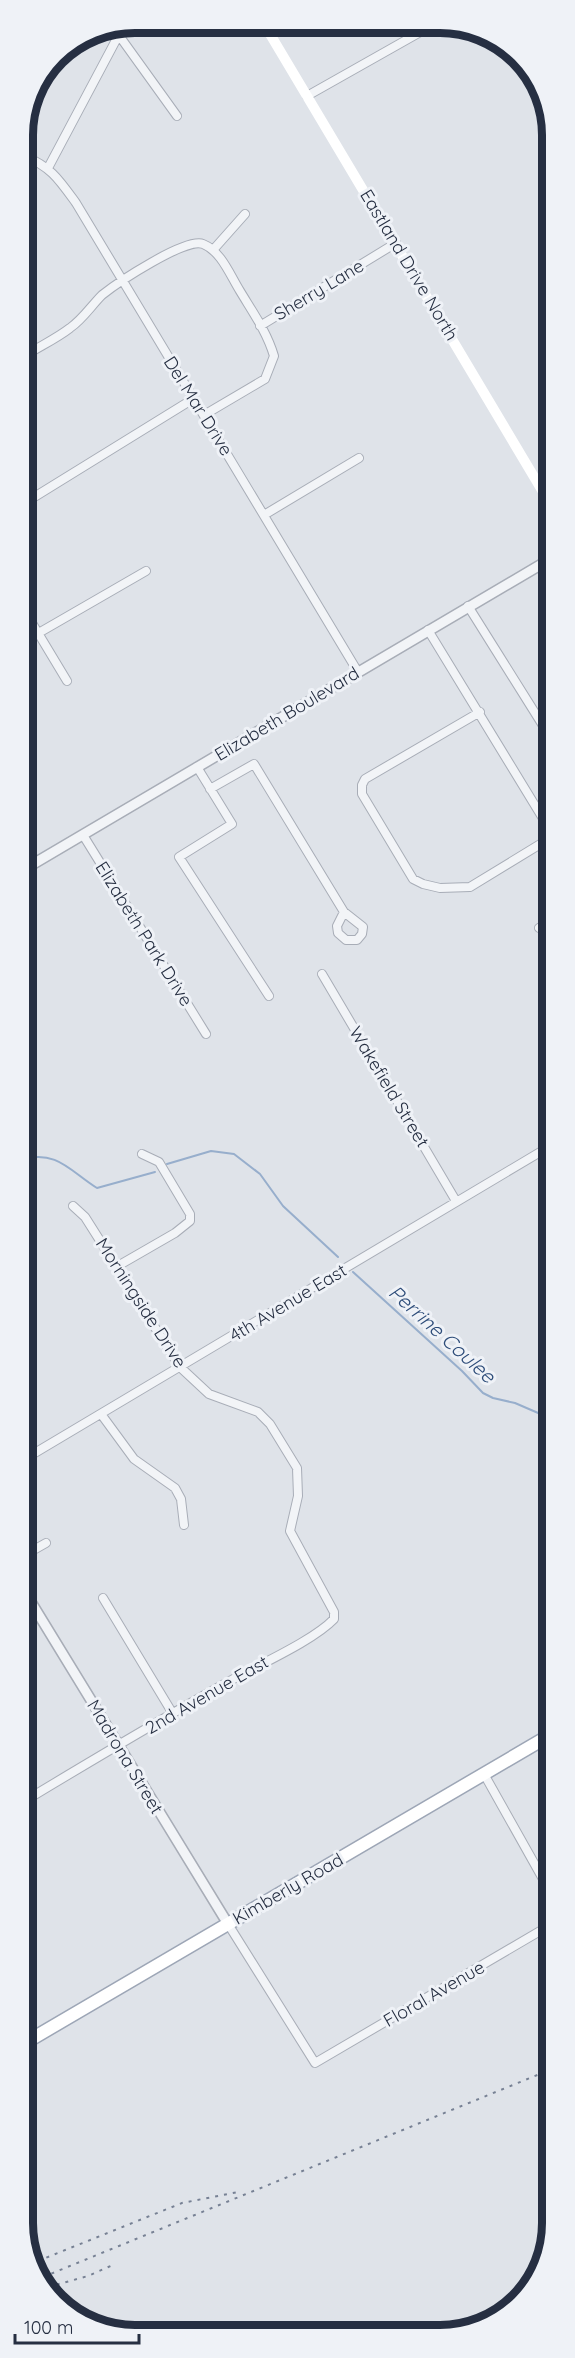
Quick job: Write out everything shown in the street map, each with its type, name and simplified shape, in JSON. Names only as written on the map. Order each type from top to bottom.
[{"type":"main road","name":"Eastland Drive North","points":[[269,33],[542,490]]},
{"type":"main road","name":"Kimberly Road","points":[[33,2038],[542,1740]]},
{"type":"street","points":[[307,96],[419,33]]},
{"type":"street","points":[[118,35],[177,116]]},
{"type":"street","points":[[48,168],[118,35]]},
{"type":"street","name":"Del Mar Drive","points":[[33,160],[57,175],[76,203],[358,672]]},
{"type":"street","points":[[213,250],[245,214]]},
{"type":"street","points":[[33,351],[82,319],[102,296],[122,280],[183,247],[197,243],[205,244],[213,250],[224,264],[260,326]]},
{"type":"street","name":"Sherry Lane","points":[[204,415],[265,379],[274,356],[260,326],[396,243]]},
{"type":"street","points":[[33,498],[193,399]]},
{"type":"street","points":[[264,515],[359,458]]},
{"type":"street","name":"Elizabeth Boulevard","points":[[33,864],[542,564]]},
{"type":"street","points":[[33,636],[146,571]]},
{"type":"street","points":[[468,606],[542,724]]},
{"type":"street","points":[[33,625],[67,681]]},
{"type":"street","points":[[428,630],[542,816]]},
{"type":"street","points":[[480,712],[365,779],[362,794],[413,879],[423,884],[440,888],[470,887],[542,843]]},
{"type":"street","points":[[210,789],[254,764],[344,912]]},
{"type":"street","points":[[197,768],[232,824],[179,857],[269,996]]},
{"type":"street","name":"Elizabeth Park Drive","points":[[83,835],[206,1034]]},
{"type":"street","points":[[538,928],[542,926]]},
{"type":"street","name":"Wakefield Street","points":[[321,974],[456,1201]]},
{"type":"street","name":"4th Avenue East","points":[[33,1454],[542,1151]]},
{"type":"street","points":[[116,1267],[175,1233],[190,1221],[190,1214],[159,1162],[142,1154]]},
{"type":"street","name":"Morningside Drive","points":[[73,1206],[85,1217],[180,1367],[209,1394],[258,1412],[270,1424],[297,1468],[298,1496],[290,1531],[334,1612],[334,1619],[328,1625],[298,1643]]},
{"type":"street","points":[[101,1414],[134,1459],[175,1488],[181,1499],[184,1525]]},
{"type":"street","points":[[33,1550],[46,1543]]},
{"type":"street","points":[[103,1598],[173,1714]]},
{"type":"street","name":"Madrona Street","points":[[33,1608],[228,1924]]},
{"type":"street","name":"2nd Avenue East","points":[[33,1797],[298,1643]]},
{"type":"street","points":[[484,1774],[542,1877]]},
{"type":"street","name":"Floral Avenue","points":[[228,1924],[315,2063],[542,1930]]},
{"type":"waterway","name":"Perrine Coulee","points":[[167,1164],[211,1151],[234,1154],[260,1174],[283,1206],[338,1257]]},
{"type":"waterway","name":"Perrine Coulee","points":[[33,1157],[45,1157],[63,1164],[97,1188],[155,1172]]},
{"type":"waterway","name":"Perrine Coulee","points":[[353,1272],[483,1393],[542,1415]]},
{"type":"railway","points":[[47,2275],[542,2073]]},
{"type":"railway","points":[[40,2260],[182,2203],[238,2192]]},
{"type":"railway","points":[[55,2285],[88,2276],[115,2264]]}]
